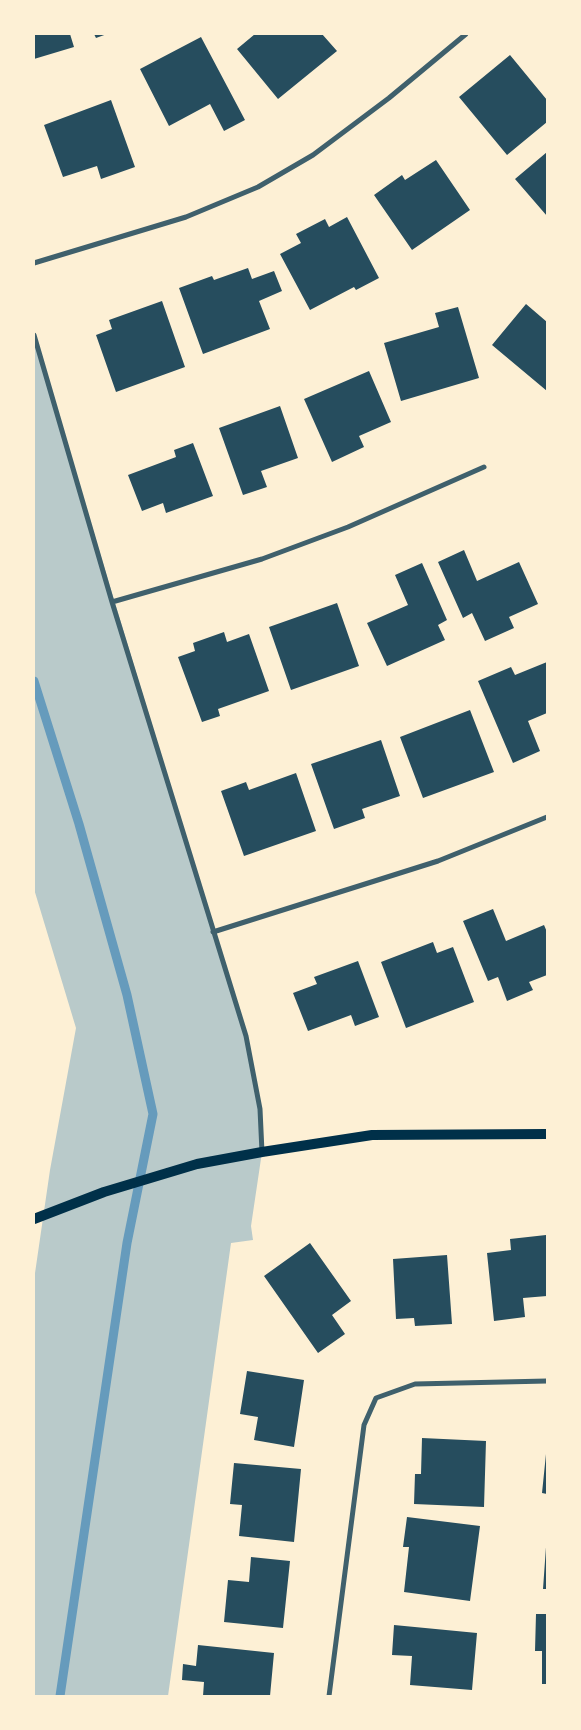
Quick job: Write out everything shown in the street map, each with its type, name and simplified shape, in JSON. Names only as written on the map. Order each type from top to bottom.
[{"type":"main road","points":[[34,1219],[104,1192],[197,1164],[262,1152],[372,1134],[547,1134]]},
{"type":"street","points":[[34,262],[186,217],[258,187],[312,155],[389,98],[466,34]]},
{"type":"street","points":[[34,335],[112,602],[246,1036],[260,1110],[262,1152]]},
{"type":"street","points":[[112,602],[262,559],[348,527],[484,467]]},
{"type":"street","points":[[213,932],[438,861],[547,817]]},
{"type":"street","points":[[329,1696],[364,1425],[376,1398],[415,1384],[547,1382]]},
{"type":"shaded area","points":[[34,335],[246,1036],[260,1109],[262,1152],[251,1226],[253,1240],[231,1243],[168,1696],[34,1696],[34,1280],[50,1170],[76,1028],[34,889]]},
{"type":"building","points":[[34,34],[70,34],[74,47],[34,59]]},
{"type":"building","points":[[94,34],[107,34],[96,38]]},
{"type":"building","points":[[255,34],[322,34],[337,51],[278,99],[237,49]]},
{"type":"building","points":[[201,37],[245,120],[224,131],[210,104],[169,126],[140,69]]},
{"type":"building","points":[[510,55],[547,100],[547,122],[507,155],[459,97]]},
{"type":"building","points":[[111,100],[135,167],[101,179],[97,166],[63,177],[44,125]]},
{"type":"building","points":[[547,152],[547,216],[515,179]]},
{"type":"building","points":[[436,160],[470,210],[412,250],[374,195],[402,175],[405,180]]},
{"type":"building","points":[[347,217],[379,278],[356,290],[354,287],[310,310],[280,254],[301,243],[296,234],[325,219],[329,227]]},
{"type":"building","points":[[248,268],[252,279],[274,271],[282,291],[259,301],[270,329],[203,354],[179,288],[212,276],[214,280]]},
{"type":"building","points":[[162,301],[185,367],[116,392],[96,335],[112,329],[109,320]]},
{"type":"building","points":[[526,304],[547,322],[547,391],[492,345]]},
{"type":"building","points":[[458,307],[479,378],[401,401],[384,343],[439,327],[435,313]]},
{"type":"building","points":[[369,371],[391,422],[359,436],[364,447],[332,462],[304,399]]},
{"type":"building","points":[[280,406],[298,458],[261,471],[267,487],[243,495],[219,428]]},
{"type":"building","points":[[193,443],[213,496],[166,513],[163,503],[142,511],[128,475],[176,457],[174,450]]},
{"type":"building","points":[[464,550],[477,581],[519,562],[538,604],[509,617],[514,628],[485,641],[472,613],[463,618],[438,562]]},
{"type":"building","points":[[422,563],[447,620],[438,625],[445,640],[387,666],[367,623],[408,605],[395,575]]},
{"type":"building","points":[[337,603],[359,666],[291,690],[269,627]]},
{"type":"building","points":[[224,632],[227,642],[249,634],[269,691],[218,709],[220,716],[202,722],[178,657],[195,651],[193,643]]},
{"type":"building","points":[[547,662],[547,713],[528,721],[540,751],[513,763],[478,681],[511,667],[515,675]]},
{"type":"building","points":[[470,710],[494,772],[423,798],[400,737]]},
{"type":"building","points":[[381,740],[400,796],[362,809],[365,818],[334,829],[311,764]]},
{"type":"building","points":[[296,773],[316,831],[244,856],[221,791],[246,782],[249,790]]},
{"type":"building","points":[[493,909],[506,941],[544,925],[547,932],[547,975],[529,982],[533,990],[507,1001],[498,977],[488,981],[463,921]]},
{"type":"building","points":[[433,942],[437,953],[453,947],[474,1002],[406,1028],[381,962]]},
{"type":"building","points":[[358,961],[379,1017],[355,1026],[351,1015],[308,1031],[293,993],[317,984],[314,977]]},
{"type":"building","points":[[546,1235],[547,1296],[523,1298],[525,1317],[494,1321],[487,1253],[511,1250],[510,1239]]},
{"type":"building","points":[[310,1243],[351,1301],[332,1315],[345,1334],[318,1353],[264,1276]]},
{"type":"building","points":[[447,1255],[452,1324],[415,1326],[414,1318],[396,1319],[393,1259]]},
{"type":"building","points":[[247,1371],[304,1380],[294,1447],[254,1440],[258,1417],[240,1414]]},
{"type":"building","points":[[422,1438],[486,1441],[484,1507],[414,1504],[415,1474],[421,1474]]},
{"type":"building","points":[[547,1454],[547,1494],[542,1493]]},
{"type":"building","points":[[234,1463],[301,1469],[294,1542],[239,1536],[242,1505],[230,1504]]},
{"type":"building","points":[[407,1517],[480,1526],[470,1601],[404,1592],[409,1547],[403,1547]]},
{"type":"building","points":[[546,1547],[547,1589],[543,1589]]},
{"type":"building","points":[[251,1557],[290,1561],[283,1628],[224,1622],[228,1580],[249,1582]]},
{"type":"building","points":[[536,1614],[547,1614],[547,1684],[542,1684],[542,1651],[535,1651]]},
{"type":"building","points":[[394,1625],[477,1633],[472,1690],[410,1685],[412,1656],[392,1655]]},
{"type":"building","points":[[198,1645],[274,1653],[270,1696],[203,1696],[204,1682],[182,1680],[183,1664],[196,1666]]},
{"type":"waterway","points":[[34,681],[79,824],[127,995],[153,1114],[127,1243],[60,1696]]}]
